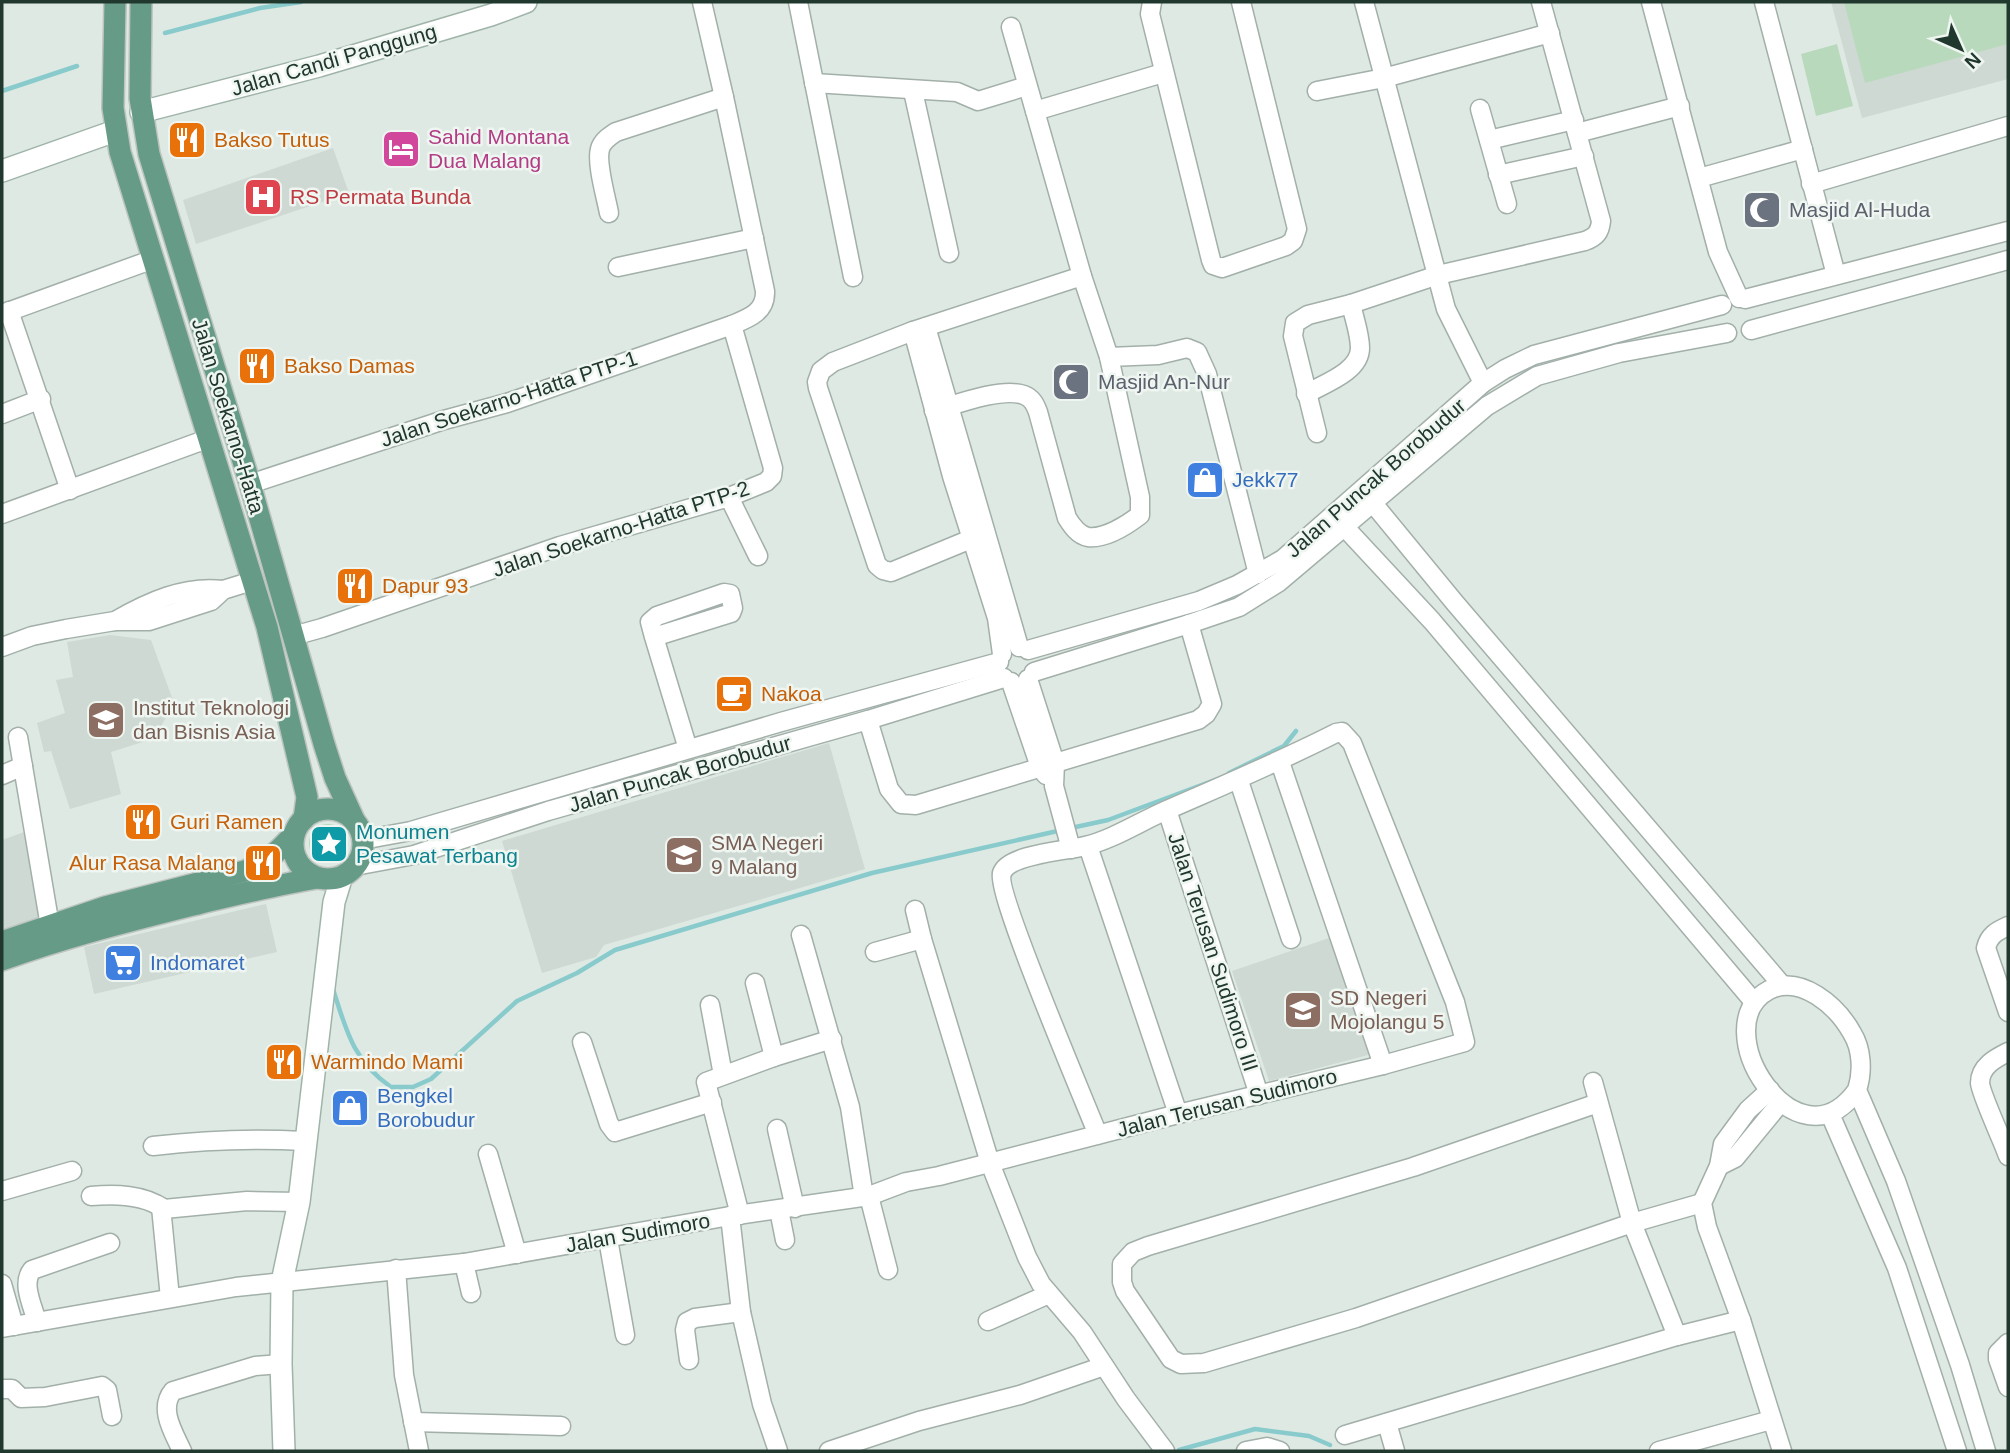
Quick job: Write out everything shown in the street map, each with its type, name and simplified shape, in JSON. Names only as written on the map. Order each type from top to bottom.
[{"type":"main road","name":"Jalan Soekarno-Hatta","points":[[115,2],[115,131],[151,260],[267,627],[307,797],[293,843],[297,861],[302,868],[318,878]]},
{"type":"main road","name":"Jalan Soekarno-Hatta","points":[[141,2],[141,112],[149,154],[250,484],[335,778],[359,831]]},
{"type":"main road","points":[[207,439],[232,429]]},
{"type":"main road","points":[[2,942],[105,907],[245,871],[271,858],[314,812],[330,809],[340,811],[359,831],[361,853],[348,871],[330,879],[318,878],[267,886],[87,932],[2,960]]},
{"type":"street","name":"Jalan Candi Panggung","points":[[141,112],[318,66],[491,15],[526,2]]},
{"type":"street","points":[[618,267],[754,238],[702,2]]},
{"type":"street","points":[[798,2],[853,277]]},
{"type":"street","points":[[1152,2],[1150,14],[1163,73],[1213,265],[1222,268],[1286,247],[1293,241],[1297,229],[1241,2]]},
{"type":"street","points":[[1364,2],[1446,309],[1483,383]]},
{"type":"street","points":[[1317,433],[1293,336],[1295,323],[1307,315],[1351,304],[1438,275],[1586,241],[1600,230],[1601,221],[1541,2]]},
{"type":"street","points":[[1651,2],[1733,301]]},
{"type":"street","points":[[1764,2],[1836,275]]},
{"type":"street","points":[[942,409],[999,393],[1025,395],[1033,401],[1042,422],[1067,518],[1075,530],[1086,537],[1100,535],[1131,522],[1140,515],[1141,508],[1109,358],[1082,276],[1011,27]]},
{"type":"street","points":[[1317,91],[1384,78],[1550,33]]},
{"type":"street","points":[[1035,111],[1163,73]]},
{"type":"street","points":[[814,83],[957,92],[978,101],[1027,86]]},
{"type":"street","points":[[913,91],[949,253]]},
{"type":"street","points":[[609,213],[599,160],[599,150],[604,141],[616,132],[724,97]]},
{"type":"street","points":[[1489,141],[1680,106]]},
{"type":"street","points":[[1480,109],[1507,204]]},
{"type":"street","points":[[1811,184],[2008,126]]},
{"type":"street","points":[[2,171],[115,131]]},
{"type":"street","points":[[1699,178],[1802,149]]},
{"type":"street","points":[[1498,175],[1584,156]]},
{"type":"street","name":"Jalan Puncak Borobudur","points":[[1368,497],[1483,383],[1534,355],[2008,231]]},
{"type":"street","name":"Jalan Soekarno-Hatta PTP-1","points":[[250,484],[444,420],[507,403],[752,316],[764,305],[765,291],[754,238]]},
{"type":"street","points":[[70,490],[41,399],[5,312],[151,260]]},
{"type":"street","points":[[1733,301],[1718,317],[1722,329],[1739,336],[1751,330],[2008,260]]},
{"type":"street","points":[[971,539],[891,572],[879,568],[874,560],[818,387],[821,371],[833,362],[919,329],[1082,276]]},
{"type":"street","points":[[1733,301],[1750,302],[1756,313],[1751,330]]},
{"type":"street","points":[[1306,394],[1350,368],[1359,355],[1360,343],[1351,304]]},
{"type":"street","name":"Jalan Soekarno-Hatta PTP-2","points":[[293,636],[560,546],[729,497],[766,482],[772,476],[771,460],[732,325]]},
{"type":"street","points":[[919,329],[1015,666],[1062,817],[1076,845],[1178,1114]]},
{"type":"street","points":[[1614,332],[1619,353]]},
{"type":"street","name":"Jalan Puncak Borobudur","points":[[348,871],[414,855],[548,811],[868,720],[1199,601],[1258,574],[1283,559],[1339,521],[1487,406],[1537,376],[1619,353],[1727,333]]},
{"type":"street","points":[[1109,358],[1158,355],[1187,348],[1197,352],[1207,374],[1258,574]]},
{"type":"street","points":[[2,414],[41,399]]},
{"type":"street","points":[[2,514],[207,439]]},
{"type":"street","points":[[960,474],[971,539],[1015,666]]},
{"type":"street","points":[[729,497],[758,556]]},
{"type":"street","points":[[1368,497],[1455,603],[1782,985]]},
{"type":"street","points":[[1339,521],[1432,621],[1754,1002]]},
{"type":"street","name":"Jalan Puncak Borobudur","points":[[359,831],[411,831],[781,722],[1189,624],[1239,607],[1279,582],[1339,521]]},
{"type":"street","points":[[2,647],[32,636],[115,621],[149,621],[211,601],[223,590],[253,581]]},
{"type":"street","points":[[1432,621],[1455,603]]},
{"type":"street","points":[[868,720],[889,789],[901,804],[908,806],[1198,720],[1212,704],[1189,624]]},
{"type":"street","points":[[653,637],[688,749]]},
{"type":"street","points":[[781,722],[786,743]]},
{"type":"street","name":"Jalan Terusan Sudimoro","points":[[990,1163],[1465,1042],[1450,990],[1348,736],[1342,732],[1336,733],[1280,762]]},
{"type":"street","points":[[18,737],[50,926]]},
{"type":"street","points":[[1098,1135],[1048,1013],[1000,881],[1002,871],[1007,864],[1076,845],[1280,762],[1383,1065]]},
{"type":"street","points":[[2,775],[23,766]]},
{"type":"street","points":[[1238,781],[1291,939]]},
{"type":"street","points":[[542,792],[548,811]]},
{"type":"street","name":"Jalan Terusan Sudimoro III","points":[[1167,810],[1259,1095]]},
{"type":"street","points":[[284,1451],[282,1282],[299,1202],[304,1141],[334,902],[348,871]]},
{"type":"street","points":[[915,910],[990,1163],[1018,1236],[1043,1285],[1082,1332],[1165,1451]]},
{"type":"street","points":[[2008,926],[1993,934],[1986,948],[2008,1012]]},
{"type":"street","points":[[801,935],[832,1039],[867,1196],[888,1270]]},
{"type":"street","points":[[875,952],[922,939]]},
{"type":"street","points":[[755,983],[774,1057]]},
{"type":"street","points":[[1782,985],[1795,985],[1828,1002],[1841,1016],[1853,1034],[1860,1056],[1861,1077],[1857,1090],[1847,1104],[1830,1114],[1814,1116],[1801,1114],[1776,1096],[1755,1070],[1749,1052],[1747,1022],[1754,1002],[1768,991],[1782,985]]},
{"type":"street","points":[[710,1005],[723,1075]]},
{"type":"street","points":[[778,1451],[741,1312],[735,1216],[706,1082],[832,1039]]},
{"type":"street","points":[[582,1042],[610,1126],[615,1132],[712,1102]]},
{"type":"street","points":[[2008,1052],[1992,1060],[1980,1082],[2008,1155]]},
{"type":"street","points":[[1592,1082],[1632,1223],[1677,1336]]},
{"type":"street","points":[[1857,1090],[1896,1181],[1960,1365],[1986,1451]]},
{"type":"street","points":[[1776,1096],[1748,1110],[1723,1144],[1719,1166],[1702,1203],[1707,1227],[1741,1320],[1782,1451]]},
{"type":"street","points":[[1598,1103],[1413,1167],[1148,1246],[1133,1252],[1122,1264],[1125,1291],[1171,1359],[1192,1365],[1356,1318],[1632,1223],[1702,1203]]},
{"type":"street","points":[[1830,1114],[1897,1268],[1956,1451]]},
{"type":"street","points":[[777,1129],[787,1209],[785,1240]]},
{"type":"street","points":[[153,1146],[198,1140],[256,1138],[304,1141]]},
{"type":"street","points":[[488,1154],[517,1254]]},
{"type":"street","name":"Jalan Sudimoro","points":[[8,1327],[170,1298],[282,1282],[464,1263],[867,1196],[905,1182],[990,1163]]},
{"type":"street","points":[[2,1191],[72,1171]]},
{"type":"street","points":[[91,1196],[132,1197],[153,1202],[161,1208],[247,1200],[299,1202]]},
{"type":"street","points":[[161,1208],[170,1298]]},
{"type":"street","points":[[608,1239],[625,1335]]},
{"type":"street","points":[[37,1322],[26,1283],[29,1273],[110,1243]]},
{"type":"street","points":[[464,1263],[471,1293]]},
{"type":"street","points":[[396,1269],[405,1381],[419,1451]]},
{"type":"street","points":[[2,1284],[8,1327]]},
{"type":"street","points":[[988,1321],[1043,1285]]},
{"type":"street","points":[[690,1360],[685,1330],[689,1320],[741,1312]]},
{"type":"street","points":[[1346,1435],[1677,1336],[1741,1320]]},
{"type":"street","points":[[2008,1343],[1998,1353],[2008,1387]]},
{"type":"street","points":[[182,1451],[166,1410],[167,1400],[173,1391],[255,1366],[281,1364]]},
{"type":"street","points":[[829,1451],[881,1443],[959,1409],[1020,1395],[1104,1366]]},
{"type":"street","points":[[2,1389],[12,1389],[21,1398],[45,1397],[102,1386],[107,1390],[112,1416]]},
{"type":"street","points":[[1659,1451],[1772,1420]]},
{"type":"street","points":[[413,1422],[561,1426]]},
{"type":"street","points":[[1387,1423],[1395,1451]]},
{"type":"street","points":[[1246,1451],[1267,1447],[1280,1451]]},
{"type":"shaded area","points":[[1831,2],[2008,2],[2008,79],[1862,118]]},
{"type":"shaded area","name":"RS Permata Bunda","points":[[333,148],[349,193],[196,244],[183,200]]},
{"type":"shaded area","name":"Institut Teknologi dan Bisnis Asia","points":[[110,635],[151,640],[174,703],[160,728],[149,740],[111,752],[121,794],[70,809],[51,751],[44,752],[37,723],[65,713],[56,680],[73,677],[67,642]]},
{"type":"shaded area","name":"SMA Negeri 9 Malang","points":[[829,743],[865,869],[604,945],[596,957],[542,973],[502,841]]},
{"type":"shaded area","points":[[27,831],[41,920],[2,934],[2,840]]},
{"type":"shaded area","points":[[266,904],[277,952],[94,994],[84,947]]},
{"type":"shaded area","name":"SD Negeri Mojolangu 5","points":[[1335,936],[1372,1054],[1269,1081],[1232,971]]},
{"type":"green space","points":[[1844,2],[2008,2],[2008,44],[1865,83]]},
{"type":"green space","points":[[1837,44],[1853,106],[1816,116],[1801,54]]},
{"type":"green space","points":[[328,824],[342,829],[347,843],[342,857],[328,862],[314,857],[309,843],[314,829]]},
{"type":"waterway","points":[[165,33],[260,8],[301,2]]},
{"type":"waterway","points":[[2,91],[77,66]]},
{"type":"waterway","points":[[1229,773],[1284,746],[1296,731]]},
{"type":"waterway","points":[[1071,828],[1108,820],[1215,780]]},
{"type":"waterway","points":[[332,986],[352,1042],[367,1066],[391,1087],[413,1087],[431,1079],[517,1001],[577,973],[615,950],[872,873],[1062,830]]},
{"type":"waterway","points":[[1179,1450],[1255,1429],[1309,1436],[1330,1445]]},
{"type":"place","name":"Bakso Tutus","points":[[187,140]]},
{"type":"place","name":"Sahid Montana Dua Malang","points":[[401,149]]},
{"type":"place","name":"RS Permata Bunda","points":[[263,197]]},
{"type":"place","name":"Masjid Al-Huda","points":[[1762,210]]},
{"type":"place","name":"Bakso Damas","points":[[257,366]]},
{"type":"place","name":"Masjid An-Nur","points":[[1071,382]]},
{"type":"place","name":"Jekk77","points":[[1205,480]]},
{"type":"place","name":"Dapur 93","points":[[355,586]]},
{"type":"place","name":"Nakoa","points":[[734,694]]},
{"type":"place","name":"Institut Teknologi dan Bisnis Asia","points":[[106,720]]},
{"type":"place","name":"Guri Ramen","points":[[143,822]]},
{"type":"place","name":"Monumen Pesawat Terbang","points":[[329,844]]},
{"type":"place","name":"SMA Negeri 9 Malang","points":[[684,855]]},
{"type":"place","name":"Alur Rasa Malang","points":[[263,863]]},
{"type":"place","name":"Indomaret","points":[[123,963]]},
{"type":"place","name":"SD Negeri Mojolangu 5","points":[[1303,1010]]},
{"type":"place","name":"Warmindo Mami","points":[[284,1062]]},
{"type":"place","name":"Bengkel Borobudur","points":[[350,1108]]}]
